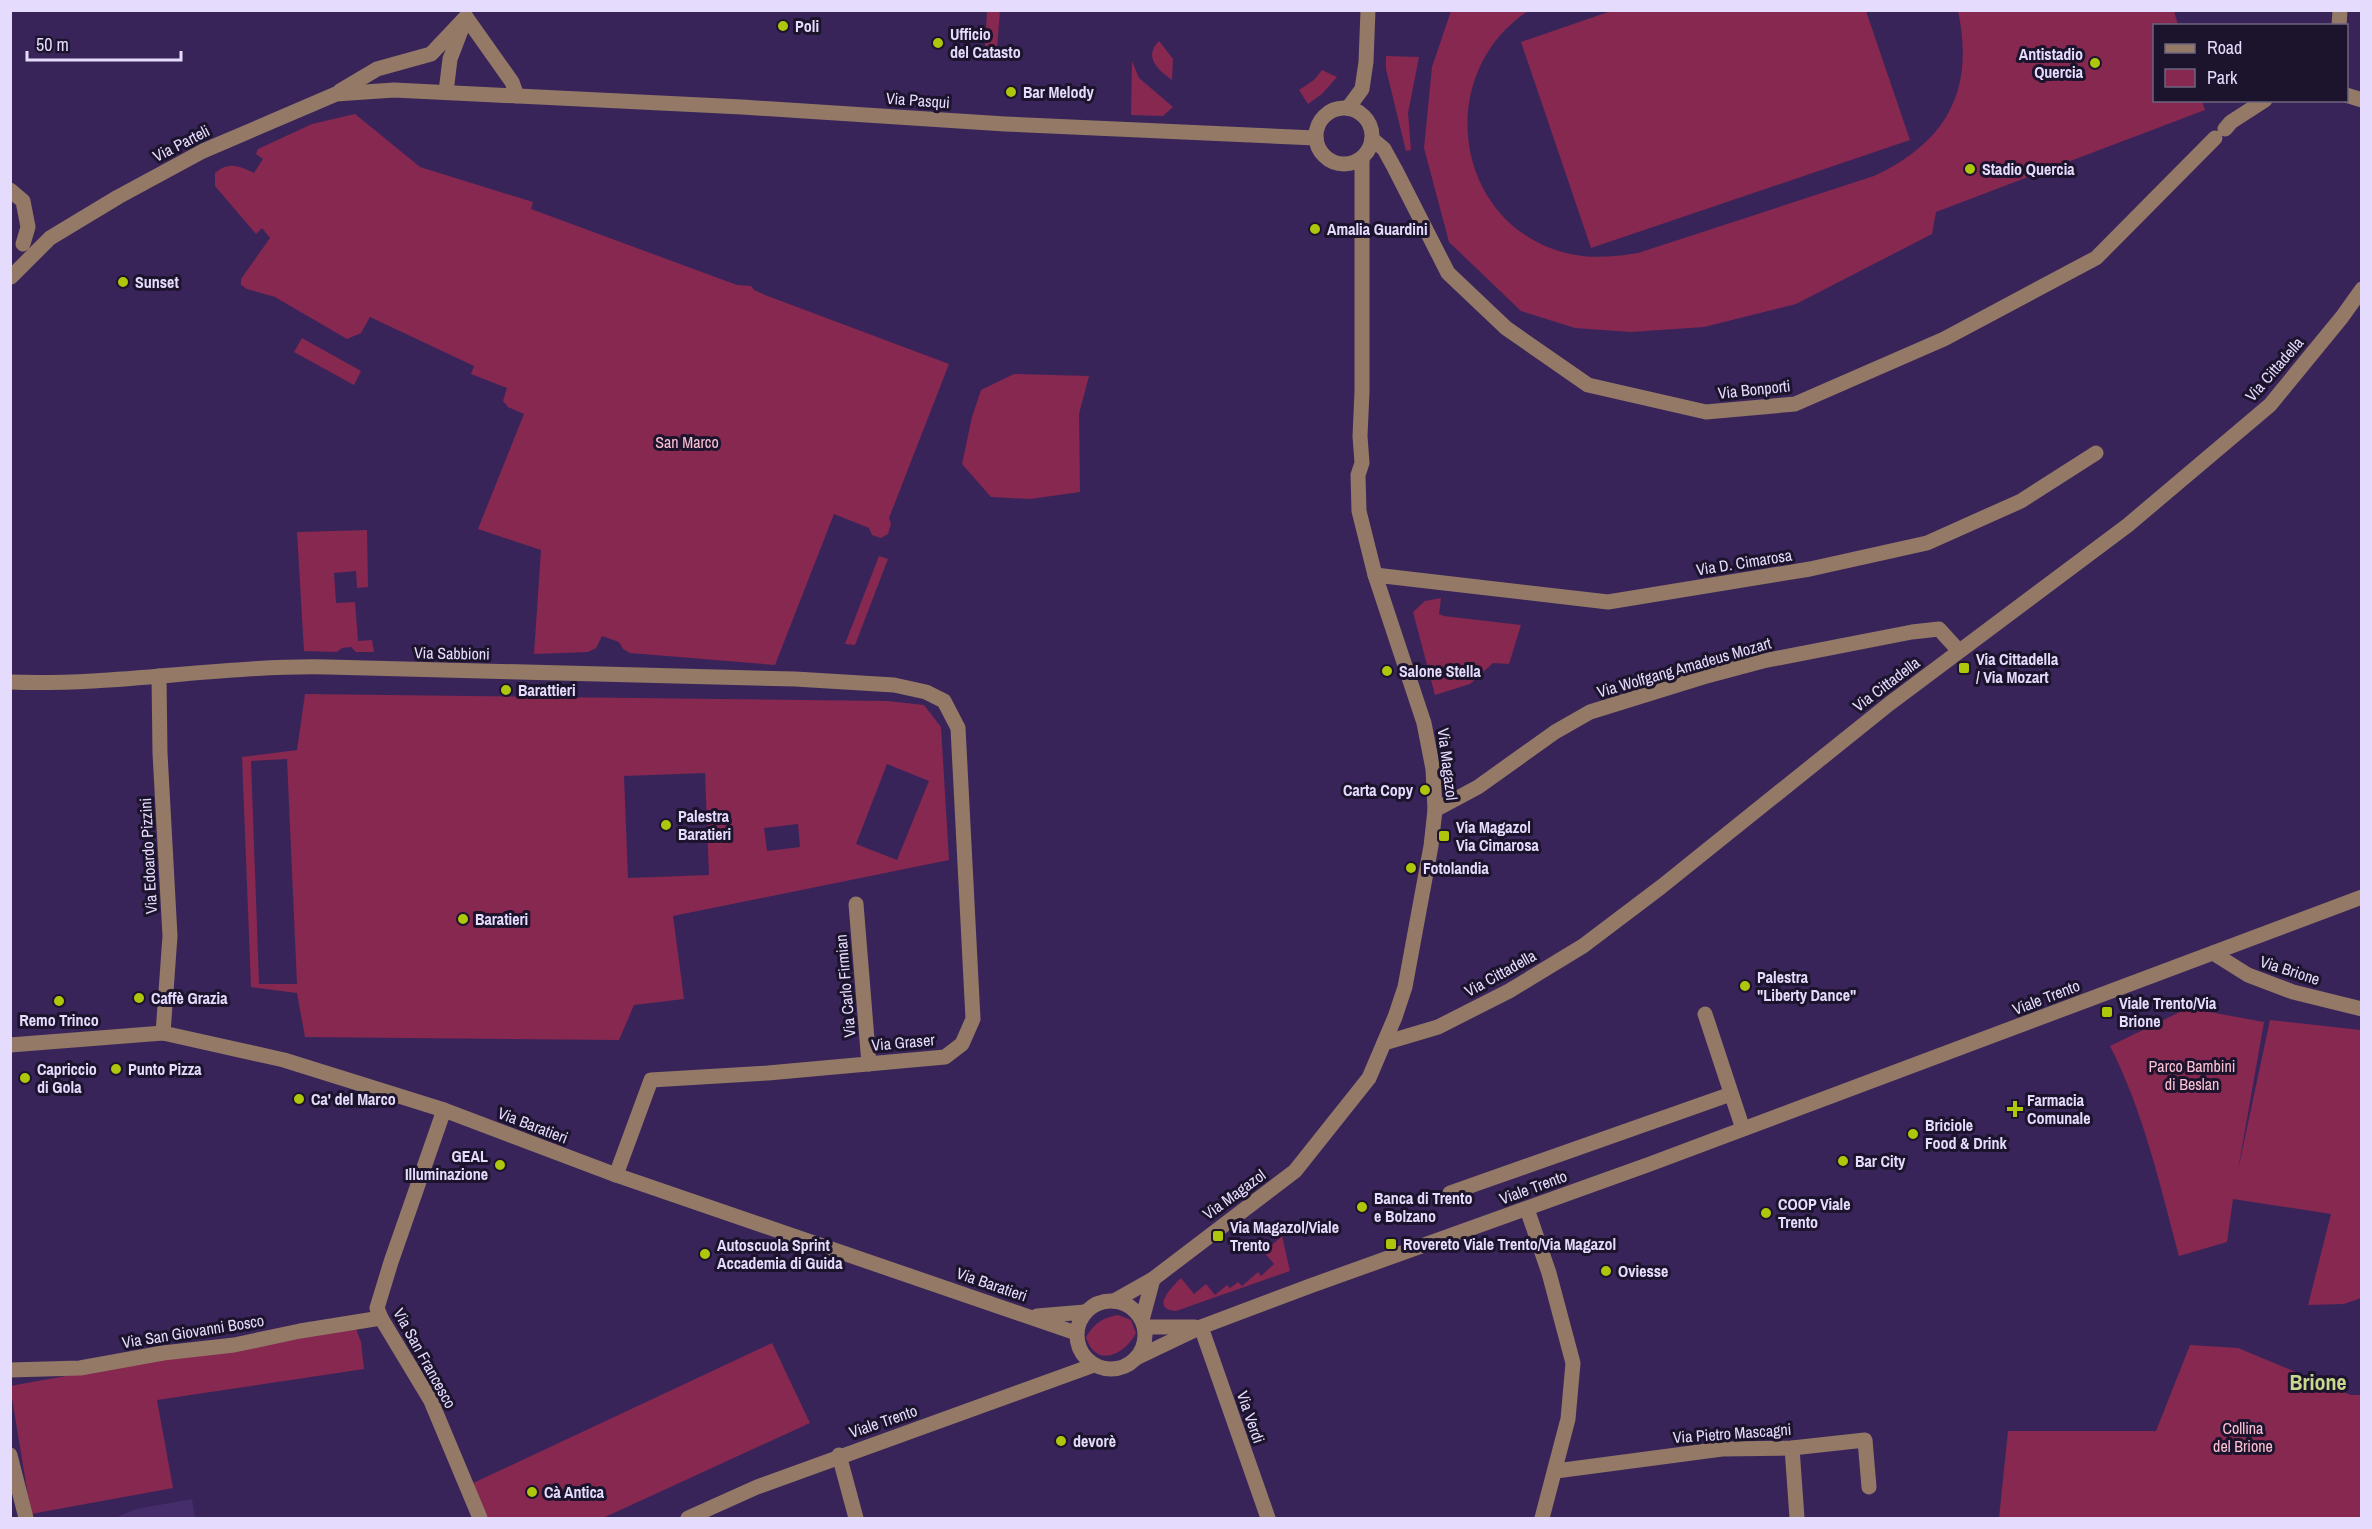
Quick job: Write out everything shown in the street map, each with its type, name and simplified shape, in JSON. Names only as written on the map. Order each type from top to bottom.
[{"type":"street","points":[[1348,108],[1362,89],[1366,62],[1368,10]]},
{"type":"street","points":[[446,93],[450,58],[466,14]]},
{"type":"street","points":[[466,14],[512,82],[517,96]]},
{"type":"street","name":"Via Parteli","points":[[17,245],[50,237],[202,151],[336,94],[377,69],[431,54],[466,14]]},
{"type":"street","name":"Via Parteli","points":[[336,94],[394,90],[517,96]]},
{"type":"street","name":"Via Pasqui","points":[[517,96],[742,107],[1005,124],[1316,138]]},
{"type":"street","name":"Via Bonporti","points":[[1372,139],[1384,149],[1448,273],[1506,328],[1588,385],[1706,412],[1794,405],[1944,339],[2096,258],[2231,122],[2262,102]]},
{"type":"street","points":[[1348,108],[1366,118],[1371,128],[1372,139],[1369,150],[1362,158],[1351,164],[1339,164],[1327,159],[1319,150],[1316,138],[1318,125],[1325,115],[1336,109],[1348,108]]},
{"type":"street","name":"Via Magazol","points":[[1114,1300],[1153,1279],[1295,1171],[1369,1078],[1405,987],[1431,846],[1435,810],[1433,769],[1424,723],[1375,574],[1359,511],[1358,475],[1362,463],[1359,436],[1362,393],[1362,158]]},
{"type":"street","points":[[10,190],[23,201],[28,227],[17,245]]},
{"type":"street","name":"Via Parteli","points":[[11,281],[50,237]]},
{"type":"street","name":"Via Cittadella","points":[[1384,1043],[1438,1027],[1509,991],[1583,946],[1661,887],[1888,704],[2128,525],[2270,405],[2361,289]]},
{"type":"street","name":"Via D. Cimarosa","points":[[1375,574],[1608,602],[1810,569],[1927,543],[2021,501],[2096,453]]},
{"type":"street","name":"Via Wolfgang Amadeus Mozart","points":[[1435,810],[1478,787],[1555,732],[1590,712],[1703,677],[1763,661],[1939,629],[1959,651]]},
{"type":"street","name":"Via Sabbioni","points":[[10,682],[61,684],[282,666],[795,679],[894,685]]},
{"type":"street","name":"Via Edoardo Pizzini","points":[[159,676],[160,753],[170,936],[163,1033]]},
{"type":"street","name":"Via Graser","points":[[616,1175],[651,1080],[945,1057],[962,1044],[973,1019],[958,728],[944,701],[926,692],[894,685]]},
{"type":"street","name":"Viale Trento","points":[[688,1518],[757,1487],[839,1455],[1047,1381],[1094,1365],[1105,1369],[1127,1366],[1136,1358],[1201,1327],[1743,1129],[2361,897]]},
{"type":"street","name":"Via Carlo Firmian","points":[[856,904],[869,1064]]},
{"type":"street","name":"Via Brione","points":[[2213,953],[2248,975],[2293,992],[2361,1009]]},
{"type":"street","points":[[1704,1014],[1743,1129]]},
{"type":"street","name":"Via Baratieri","points":[[10,1045],[163,1033],[284,1060],[444,1110],[616,1175],[1031,1316],[1077,1334]]},
{"type":"street","points":[[1450,1192],[1731,1094]]},
{"type":"street","name":"Via San Francesco","points":[[444,1110],[377,1308],[431,1401],[480,1518]]},
{"type":"street","points":[[1527,1209],[1549,1274],[1573,1364],[1568,1419],[1542,1518]]},
{"type":"street","points":[[1136,1358],[1143,1349],[1143,1324],[1153,1279]]},
{"type":"street","points":[[1094,1365],[1081,1353],[1077,1334],[1079,1322],[1093,1305],[1114,1300],[1132,1308],[1143,1324]]},
{"type":"street","name":"Via Baratieri","points":[[1031,1316],[1085,1312]]},
{"type":"street","name":"Via San Giovanni Bosco","points":[[10,1370],[80,1368],[163,1353],[234,1345],[300,1331],[381,1318]]},
{"type":"street","name":"Viale Trento","points":[[1143,1324],[1201,1327]]},
{"type":"street","name":"Via Verdi","points":[[1201,1327],[1268,1518]]},
{"type":"street","points":[[1047,1381],[1081,1353]]},
{"type":"street","name":"Via Pietro Mascagni","points":[[1556,1470],[1722,1449],[1792,1448],[1865,1440],[1869,1488]]},
{"type":"street","points":[[1792,1448],[1797,1518]]},
{"type":"street","points":[[10,1455],[26,1518]]},
{"type":"street","points":[[839,1455],[856,1518]]},
{"type":"shaded area","points":[[192,1499],[195,1518],[115,1518],[136,1509]]},
{"type":"green space","points":[[1614,10],[1866,11],[1910,140],[1591,248],[1521,42]]},
{"type":"green space","points":[[987,11],[1000,11],[997,49],[985,48]]},
{"type":"green space","name":"Stadio Quercia","points":[[1451,11],[1528,11],[1498,38],[1478,71],[1468,108],[1469,145],[1479,180],[1499,212],[1528,237],[1566,253],[1593,257],[1638,253],[1874,176],[1899,162],[1920,147],[1937,130],[1950,110],[1958,89],[1962,65],[1962,39],[1958,11],[2174,11],[2178,24],[2153,24],[2153,102],[2202,102],[2205,110],[1936,212],[1932,234],[1796,304],[1704,327],[1631,332],[1575,328],[1521,311],[1449,242],[1424,148],[1432,67]]},
{"type":"green space","points":[[1159,41],[1173,59],[1172,80],[1162,72],[1152,58],[1154,47]]},
{"type":"green space","points":[[1386,56],[1419,57],[1408,113],[1411,150],[1406,151],[1386,69]]},
{"type":"green space","points":[[1132,61],[1139,78],[1173,107],[1163,116],[1131,115]]},
{"type":"green space","points":[[1322,70],[1337,77],[1322,94],[1308,104],[1299,90],[1314,80]]},
{"type":"green space","name":"San Marco","points":[[355,114],[420,167],[533,202],[531,209],[737,285],[751,286],[765,295],[949,364],[889,518],[891,524],[888,534],[881,538],[872,535],[869,528],[834,514],[775,665],[630,653],[623,649],[619,642],[602,636],[596,648],[588,652],[534,654],[541,550],[478,529],[524,414],[508,407],[503,401],[507,388],[471,374],[474,366],[370,317],[361,333],[347,339],[275,297],[241,285],[241,279],[270,238],[262,228],[256,234],[215,186],[215,173],[225,167],[234,166],[254,173],[263,159],[256,154],[258,149],[312,124]]},
{"type":"green space","points":[[302,338],[361,371],[354,385],[294,352]]},
{"type":"green space","points":[[1014,374],[1089,376],[1079,414],[1080,492],[1030,499],[991,497],[962,464],[972,417],[981,390]]},
{"type":"green space","points":[[367,530],[368,587],[357,588],[356,571],[334,573],[336,603],[355,602],[358,641],[372,640],[374,652],[356,652],[351,647],[342,648],[337,652],[304,651],[297,532]]},
{"type":"green space","points":[[879,556],[888,559],[855,645],[845,644]]},
{"type":"green space","points":[[1441,598],[1439,614],[1444,616],[1521,625],[1509,664],[1493,663],[1470,684],[1435,695],[1413,612],[1425,601]]},
{"type":"green space","points":[[305,694],[887,701],[924,705],[941,727],[949,860],[673,916],[684,999],[634,1005],[619,1040],[305,1037],[297,993],[251,987],[242,757],[297,750]],"holes":[[[287,759],[297,984],[259,984],[251,761]],[[887,764],[929,781],[897,860],[856,844]],[[705,773],[709,875],[628,878],[624,776]],[[798,824],[800,847],[767,851],[764,828]]]},
{"type":"green space","name":"Parco Bambini di Beslan","points":[[2188,1008],[2264,1022],[2238,1170],[2270,1020],[2361,1030],[2361,1298],[2344,1304],[2308,1305],[2331,1214],[2233,1199],[2227,1242],[2179,1256],[2142,1123],[2110,1046]]},
{"type":"green space","points":[[1282,1236],[1290,1271],[1176,1311],[1164,1306],[1165,1297],[1181,1278],[1194,1294],[1206,1284],[1215,1295],[1227,1285],[1230,1288],[1238,1282],[1242,1286],[1258,1272],[1261,1276],[1274,1264],[1264,1252]]},
{"type":"green space","points":[[1118,1315],[1131,1320],[1136,1333],[1131,1341],[1117,1353],[1103,1355],[1096,1353],[1090,1347],[1086,1337],[1099,1322]]},
{"type":"green space","points":[[356,1329],[361,1342],[364,1369],[157,1400],[173,1488],[31,1514],[10,1386],[194,1353]]},
{"type":"green space","points":[[772,1343],[810,1423],[603,1518],[487,1518],[471,1484]]},
{"type":"green space","name":"Collina del Brione","points":[[2190,1345],[2238,1348],[2351,1395],[2361,1395],[2361,1518],[1999,1518],[2008,1431],[2156,1431]]},
{"type":"place","name":"Poli","points":[[783,26]]},
{"type":"place","name":"Ufficio del Catasto","points":[[938,43]]},
{"type":"place","name":"Antistadio Quercia","points":[[2095,63]]},
{"type":"place","name":"Bar Melody","points":[[1011,92]]},
{"type":"place","name":"Stadio Quercia","points":[[1970,169]]},
{"type":"place","name":"Amalia Guardini","points":[[1315,229]]},
{"type":"place","name":"Sunset","points":[[123,282]]},
{"type":"place","name":"Via Cittadella / Via Mozart","points":[[1964,668]]},
{"type":"place","name":"Salone Stella","points":[[1387,671]]},
{"type":"place","name":"Barattieri","points":[[506,690]]},
{"type":"place","name":"Carta Copy","points":[[1425,790]]},
{"type":"place","name":"Palestra Baratieri","points":[[666,825]]},
{"type":"place","name":"Via Magazol Via Cimarosa","points":[[1444,836]]},
{"type":"place","name":"Fotolandia","points":[[1411,868]]},
{"type":"place","name":"Baratieri","points":[[463,919]]},
{"type":"place","name":"Palestra \"Liberty Dance\"","points":[[1745,986]]},
{"type":"place","name":"Caffè Grazia","points":[[139,998]]},
{"type":"place","name":"Remo Trinco","points":[[59,1001]]},
{"type":"place","name":"Viale Trento/Via Brione","points":[[2107,1012]]},
{"type":"place","name":"Punto Pizza","points":[[116,1069]]},
{"type":"place","name":"Capriccio di Gola","points":[[25,1078]]},
{"type":"place","name":"Ca' del Marco","points":[[299,1099]]},
{"type":"place","name":"Farmacia Comunale","points":[[2015,1109]]},
{"type":"place","name":"Briciole Food & Drink","points":[[1913,1134]]},
{"type":"place","name":"Bar City","points":[[1843,1161]]},
{"type":"place","name":"GEAL Illuminazione","points":[[500,1165]]},
{"type":"place","name":"Banca di Trento e Bolzano","points":[[1362,1207]]},
{"type":"place","name":"COOP Viale Trento","points":[[1766,1213]]},
{"type":"place","name":"Via Magazol/Viale Trento","points":[[1218,1236]]},
{"type":"place","name":"Rovereto Viale Trento/Via Magazol","points":[[1391,1244]]},
{"type":"place","name":"Autoscuola Sprint Accademia di Guida","points":[[705,1254]]},
{"type":"place","name":"Oviesse","points":[[1606,1271]]},
{"type":"place","name":"devorè","points":[[1061,1441]]},
{"type":"place","name":"Cà Antica","points":[[532,1492]]},
{"type":"district","name":"Brione","points":[[2318,1382]]}]
